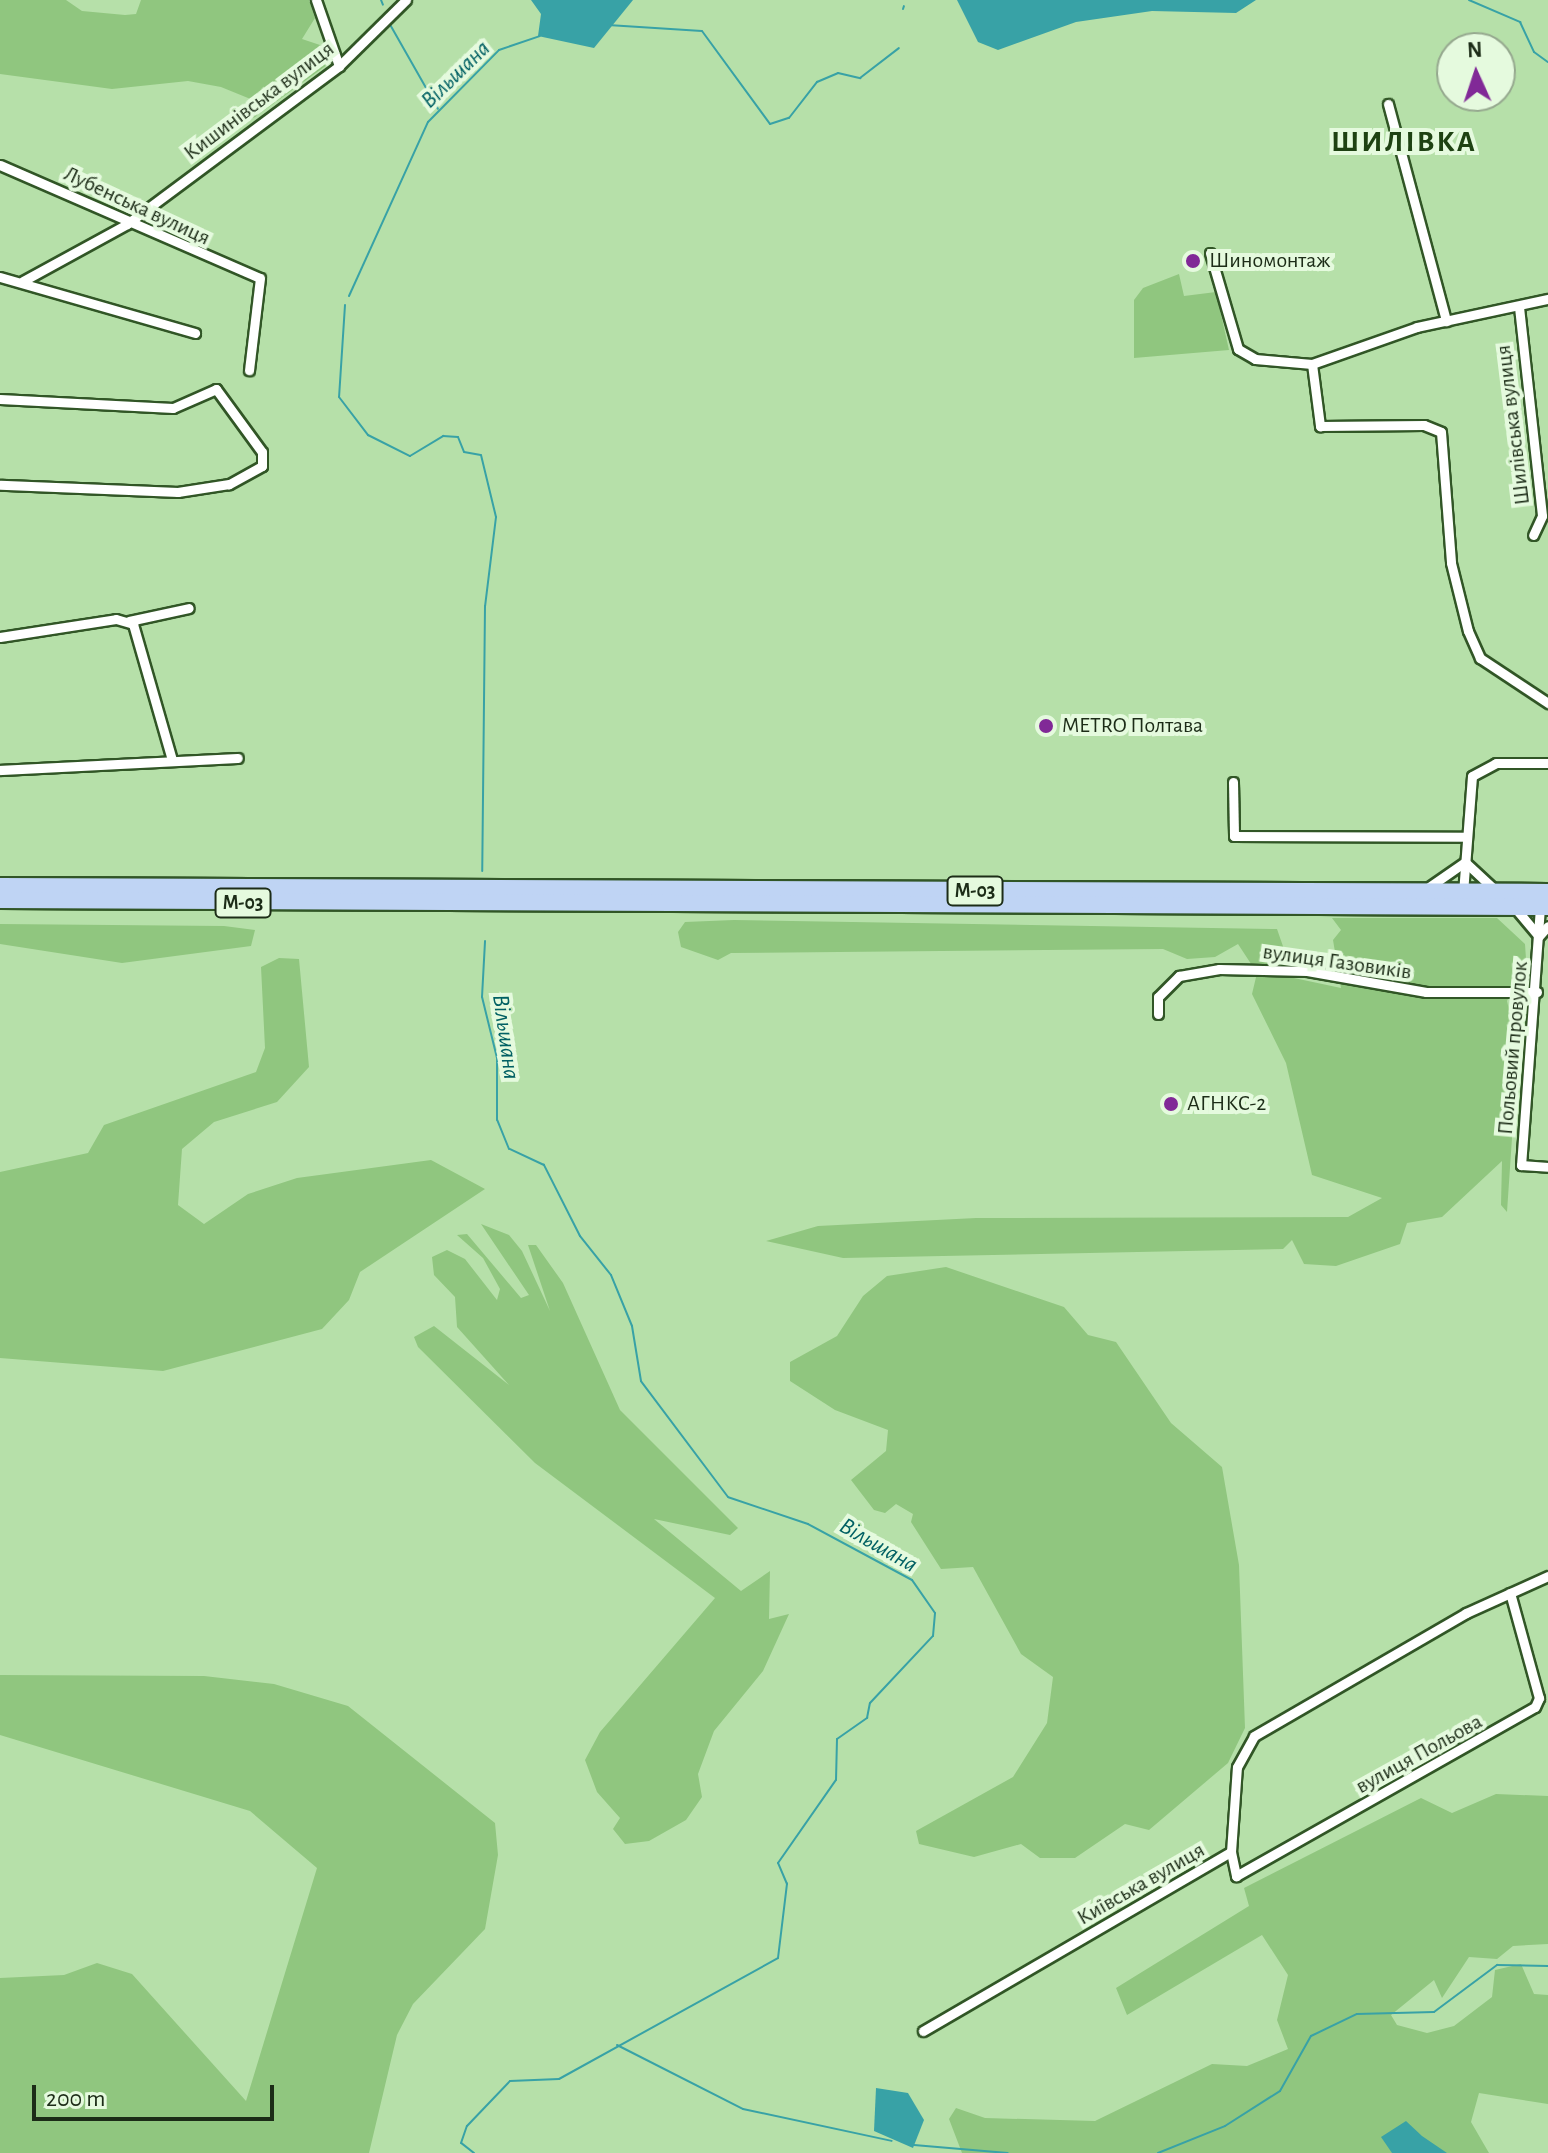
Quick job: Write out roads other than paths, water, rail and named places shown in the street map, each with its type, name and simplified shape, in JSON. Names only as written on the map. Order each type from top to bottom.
[{"type":"highway","name":"М-03","points":[[0,886],[1464,889],[1518,891],[1546,902]]},
{"type":"highway","name":"М-03","points":[[0,900],[1509,907],[1546,902]]},
{"type":"street","points":[[316,0],[339,66]]},
{"type":"street","name":"Кишинівська вулиця","points":[[23,281],[127,224],[339,66],[406,0]]},
{"type":"street","points":[[1388,104],[1446,321]]},
{"type":"street","name":"Лубенська вулиця","points":[[0,165],[127,224],[260,278],[249,370]]},
{"type":"street","points":[[1210,253],[1238,349],[1255,359],[1312,364],[1446,321],[1548,299]]},
{"type":"street","points":[[0,277],[23,281],[47,296],[195,333]]},
{"type":"street","name":"Шилівська вулиця","points":[[1519,307],[1542,516],[1533,535]]},
{"type":"street","points":[[1312,364],[1320,426],[1424,425],[1441,432],[1451,563],[1468,631],[1480,658],[1548,703]]},
{"type":"street","points":[[0,399],[173,408],[216,389],[225,396],[262,452],[262,466],[229,484],[178,492],[0,485]]},
{"type":"street","points":[[0,637],[129,621],[189,608]]},
{"type":"street","points":[[129,621],[172,760]]},
{"type":"street","points":[[0,770],[238,758]]},
{"type":"street","points":[[1447,905],[1464,889],[1472,776],[1496,763],[1548,763]]},
{"type":"street","points":[[1233,782],[1234,836],[1467,837]]},
{"type":"street","points":[[1422,889],[1448,880],[1465,862]]},
{"type":"street","points":[[1465,862],[1496,890]]},
{"type":"street","points":[[1464,889],[1481,906]]},
{"type":"street","name":"Польовий провулок","points":[[1546,902],[1539,936],[1521,1165],[1548,1167]]},
{"type":"street","points":[[1509,907],[1539,936],[1548,926]]},
{"type":"street","name":"вулиця Газовиків","points":[[1158,1014],[1158,997],[1179,976],[1219,969],[1307,971],[1426,992],[1537,992]]},
{"type":"street","name":"Київська вулиця","points":[[923,2031],[1231,1852],[1237,1767],[1254,1736],[1510,1593],[1548,1576]]},
{"type":"street","name":"вулиця Польова","points":[[1231,1852],[1236,1876],[1535,1707],[1539,1698],[1510,1593]]},
{"type":"water","points":[[531,0],[633,0],[594,48],[538,36],[541,14]]},
{"type":"water","points":[[957,0],[1256,0],[1236,13],[1152,11],[1076,22],[998,50],[978,42]]},
{"type":"water","points":[[876,2088],[908,2093],[924,2120],[913,2148],[874,2131]]},
{"type":"water","points":[[1406,2121],[1447,2153],[1392,2153],[1381,2137]]},
{"type":"waterway","points":[[381,0],[383,5]]},
{"type":"waterway","points":[[1469,0],[1520,22],[1534,52],[1548,62]]},
{"type":"waterway","points":[[388,21],[438,109]]},
{"type":"waterway","name":"Вільшана","points":[[608,25],[702,31],[770,124],[789,118],[817,82],[838,73],[860,78],[899,48]]},
{"type":"waterway","name":"Вільшана","points":[[349,296],[428,122],[499,50],[540,36]]},
{"type":"waterway","name":"Вільшана","points":[[345,305],[339,397],[368,435],[410,456],[443,436],[458,437],[464,452],[481,455],[496,517],[485,606],[482,871]]},
{"type":"waterway","name":"Вільшана","points":[[474,2153],[461,2143],[467,2126],[510,2081],[559,2079],[778,1958],[787,1884],[778,1863],[836,1780],[837,1739],[867,1718],[870,1703],[933,1636],[935,1613],[912,1580],[808,1524],[728,1497],[641,1381],[632,1326],[611,1275],[580,1236],[544,1165],[509,1149],[497,1120],[497,1058],[482,997],[485,941]]},
{"type":"waterway","points":[[1158,2153],[1225,2126],[1280,2091],[1311,2036],[1357,2014],[1434,2012],[1497,1965],[1548,1966]]},
{"type":"waterway","points":[[617,2045],[743,2109],[892,2141]]},
{"type":"waterway","points":[[914,2145],[1008,2153]]},
{"type":"place","name":"Шиномонтаж","points":[[1193,261]]},
{"type":"place","name":"METRO Полтава","points":[[1046,726]]},
{"type":"place","name":"АГНКС-2","points":[[1171,1104]]},
{"type":"district","name":"ШИЛІВКА","points":[[1404,142]]}]
